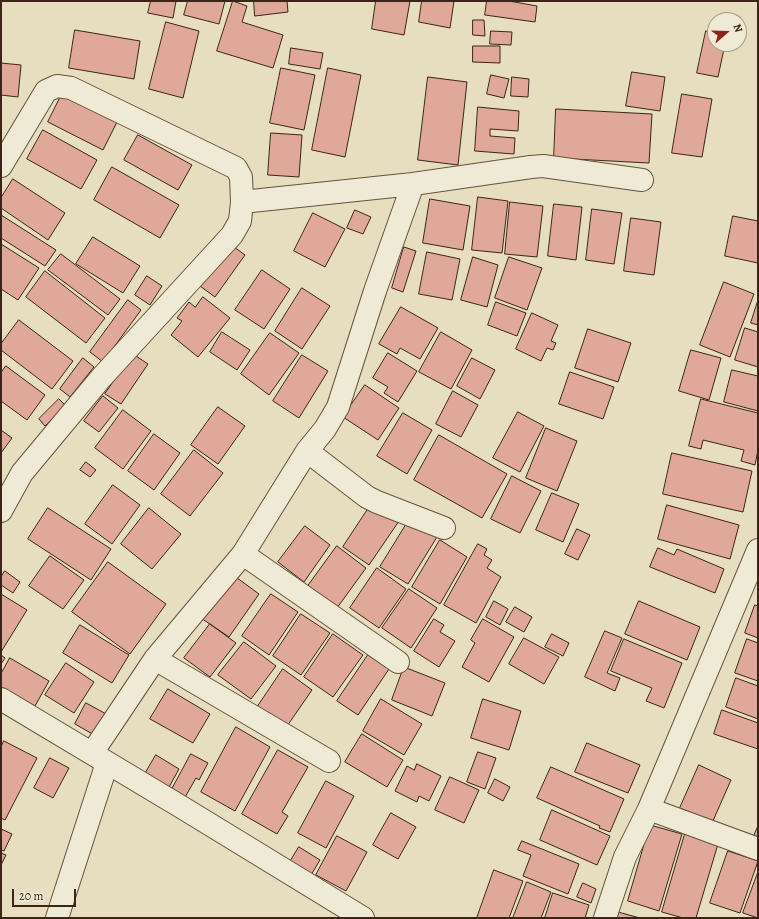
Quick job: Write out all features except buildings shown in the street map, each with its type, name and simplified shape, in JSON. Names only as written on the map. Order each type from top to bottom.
[{"type":"street","points":[[1,166],[46,91],[57,86],[71,88],[236,168],[242,177],[240,221],[232,234],[96,384],[22,473],[1,511]]},
{"type":"street","points":[[242,202],[413,184],[531,166],[543,166],[642,180]]},
{"type":"street","points":[[56,918],[100,758],[155,659],[243,554],[307,451],[325,429],[338,407],[375,291],[413,184]]},
{"type":"street","points":[[307,451],[367,497],[444,528]]},
{"type":"street","points":[[605,918],[625,857],[649,809],[758,550]]},
{"type":"street","points":[[243,554],[398,662]]},
{"type":"street","points":[[155,659],[329,761]]},
{"type":"street","points":[[1,699],[363,918]]},
{"type":"street","points":[[649,809],[758,849]]}]
